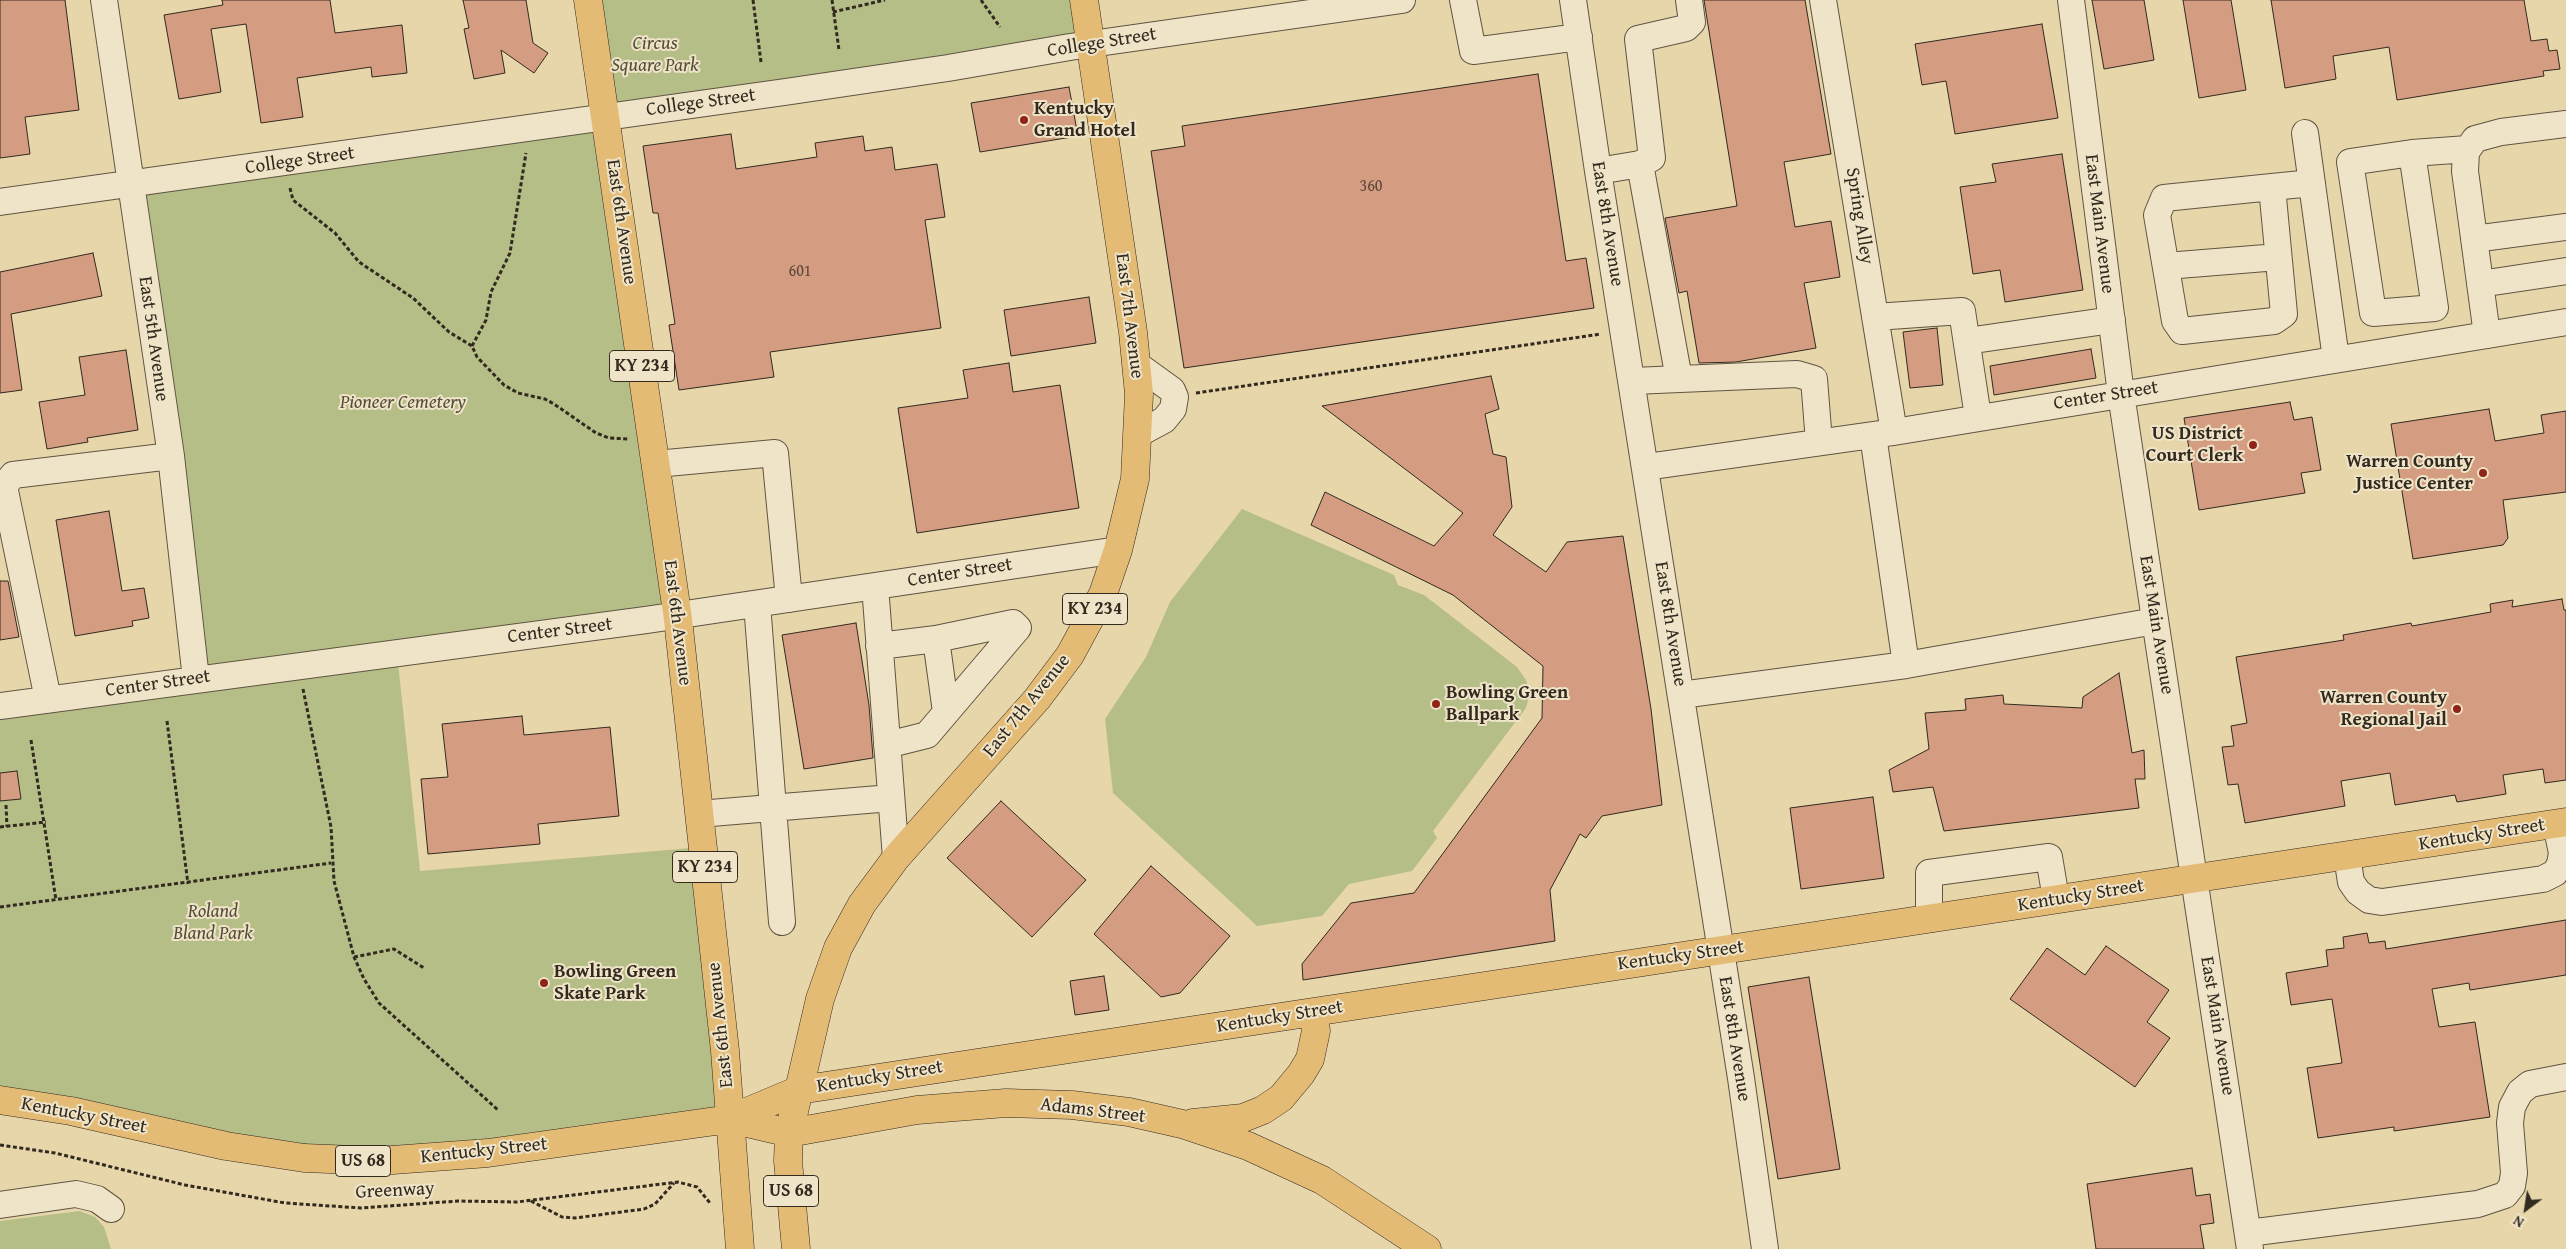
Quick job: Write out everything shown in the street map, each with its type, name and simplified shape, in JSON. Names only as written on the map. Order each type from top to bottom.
[{"type":"main road","name":"East 6th Avenue","points":[[588,0],[678,615],[730,1119],[740,1249]]},
{"type":"main road","name":"East 7th Avenue","points":[[789,1133],[820,999],[838,948],[862,904],[896,858],[1038,699],[1070,655],[1103,594],[1118,550],[1135,479],[1138,434],[1136,364],[1084,0]]},
{"type":"main road","name":"Kentucky Street","points":[[0,1100],[71,1111],[270,1154],[334,1161],[379,1161],[488,1153],[730,1119],[799,1090],[2561,823]]},
{"type":"main road","points":[[1182,1124],[1243,1118],[1263,1110],[1280,1098],[1302,1074],[1310,1059],[1316,1031],[1313,1012]]},
{"type":"main road","name":"Adams Street","points":[[730,1119],[789,1133],[916,1110],[1006,1103],[1129,1112],[1182,1124],[1248,1146],[1322,1180],[1427,1249]]},
{"type":"main road","name":"US 68","points":[[789,1133],[788,1161],[796,1249]]},
{"type":"street","name":"East 5th Avenue","points":[[104,0],[171,456],[196,679]]},
{"type":"street","name":"College Street","points":[[0,202],[130,183],[292,163],[948,68],[1340,4],[1402,0]]},
{"type":"street","points":[[1463,0],[1473,51],[1579,37]]},
{"type":"street","name":"East 8th Avenue","points":[[1573,0],[1765,1249]]},
{"type":"street","points":[[1598,171],[1640,164],[1652,158],[1638,38],[1686,28],[1692,22],[1688,0]]},
{"type":"street","name":"Spring Alley","points":[[1823,0],[1875,317],[1906,664]]},
{"type":"street","name":"East Main Avenue","points":[[2071,0],[2121,394],[2249,1241]]},
{"type":"street","points":[[2487,334],[2465,171],[2468,149],[2475,139],[2493,134],[2566,124]]},
{"type":"street","points":[[2304,132],[2336,359]]},
{"type":"street","points":[[2412,153],[2435,308],[2373,313],[2350,162],[2412,153],[2468,149]]},
{"type":"street","points":[[1640,164],[1679,380]]},
{"type":"street","points":[[2272,187],[2284,314],[2274,322],[2182,331],[2175,321],[2158,215],[2164,198],[2272,187],[2312,183]]},
{"type":"street","points":[[2474,239],[2566,227]]},
{"type":"street","points":[[2166,266],[2278,257]]},
{"type":"street","points":[[2480,284],[2566,271]]},
{"type":"street","points":[[1875,317],[1962,311],[1978,417]]},
{"type":"street","points":[[1967,341],[2112,320]]},
{"type":"street","name":"Center Street","points":[[1646,467],[1884,433],[2566,322]]},
{"type":"street","points":[[1136,364],[1172,390],[1175,397],[1173,409],[1164,420],[1138,434]]},
{"type":"street","points":[[1632,381],[1797,374],[1814,379],[1819,442]]},
{"type":"street","points":[[656,464],[775,453],[790,599]]},
{"type":"street","points":[[48,699],[4,486],[13,475],[171,456]]},
{"type":"street","name":"Center Street","points":[[0,706],[757,604],[1118,550]]},
{"type":"street","points":[[875,586],[896,858]]},
{"type":"street","points":[[757,604],[782,922]]},
{"type":"street","points":[[1681,695],[1906,664],[2156,621]]},
{"type":"street","points":[[879,646],[936,639],[1013,623],[1018,628],[927,735],[887,745]]},
{"type":"street","points":[[936,639],[946,712]]},
{"type":"street","points":[[699,814],[891,798]]},
{"type":"street","points":[[2347,856],[2351,882],[2358,892],[2369,900],[2382,902],[2543,880],[2555,873],[2560,864],[2562,853],[2561,823]]},
{"type":"street","points":[[1930,919],[1928,874],[2049,857],[2056,899]]},
{"type":"street","points":[[2249,1241],[2478,1204],[2505,1194],[2512,1186],[2514,1173],[2510,1123],[2512,1107],[2520,1092],[2530,1084],[2566,1077]]},
{"type":"street","points":[[0,1205],[76,1194],[98,1199],[111,1210]]},
{"type":"path","points":[[753,0],[761,62]]},
{"type":"path","points":[[832,0],[839,50]]},
{"type":"path","points":[[833,12],[885,0]]},
{"type":"path","points":[[981,0],[1000,27]]},
{"type":"path","points":[[472,346],[486,320],[491,292],[510,252],[526,152]]},
{"type":"path","points":[[290,188],[293,200],[335,233],[359,262],[413,298],[449,332],[472,346],[477,357],[504,385],[518,393],[544,399],[596,433],[621,440],[636,438]]},
{"type":"path","points":[[1189,394],[1604,333]]},
{"type":"path","points":[[299,666],[308,723],[322,776],[330,819],[332,863],[354,957],[364,979],[379,1003],[498,1110]]},
{"type":"path","points":[[167,721],[188,884]]},
{"type":"path","points":[[31,740],[46,822],[56,900]]},
{"type":"path","points":[[6,805],[7,826]]},
{"type":"path","points":[[0,827],[46,822]]},
{"type":"path","points":[[0,907],[188,884],[332,863]]},
{"type":"path","points":[[354,957],[394,949],[424,968]]},
{"type":"path","name":"Greenway","points":[[0,1145],[55,1153],[185,1185],[285,1204],[361,1208],[458,1201],[530,1201],[674,1182],[688,1183],[697,1188],[713,1207]]},
{"type":"path","points":[[530,1201],[562,1217],[585,1217],[644,1209],[655,1204],[674,1182]]},
{"type":"green space","points":[[588,0],[1085,0],[1091,44],[606,117],[678,619],[397,653],[420,871],[703,847],[730,1119],[363,1161],[0,1102],[0,706],[196,679],[130,183],[605,117]]},
{"type":"green space","points":[[1242,509],[1394,575],[1398,585],[1424,595],[1517,667],[1526,680],[1530,693],[1526,708],[1433,831],[1437,838],[1412,871],[1349,884],[1322,916],[1257,926],[1113,793],[1105,719],[1146,657],[1170,602]]},
{"type":"green space","points":[[80,1211],[95,1217],[104,1227],[111,1249],[0,1249],[0,1221]]},
{"type":"building","points":[[0,0],[65,0],[79,110],[25,117],[30,154],[0,158]]},
{"type":"building","points":[[222,0],[330,0],[335,33],[402,25],[407,73],[372,77],[371,67],[297,78],[303,117],[261,123],[246,24],[211,29],[221,92],[179,99],[164,15],[223,5]]},
{"type":"building","points":[[463,0],[526,0],[533,43],[548,53],[534,73],[501,50],[505,73],[474,79],[464,29],[469,28]]},
{"type":"building","points":[[1704,0],[1805,0],[1831,154],[1784,162],[1795,227],[1831,221],[1840,277],[1804,283],[1816,348],[1736,362],[1699,363],[1687,291],[1679,293],[1665,218],[1737,206]]},
{"type":"building","points":[[2092,0],[2144,0],[2154,60],[2104,69]]},
{"type":"building","points":[[2183,0],[2231,0],[2246,90],[2199,98]]},
{"type":"building","points":[[2271,0],[2524,0],[2531,41],[2547,39],[2549,51],[2557,50],[2560,69],[2543,71],[2544,76],[2397,100],[2389,47],[2333,56],[2336,79],[2285,88]]},
{"type":"building","points":[[2042,24],[2058,118],[1955,134],[1946,81],[1922,85],[1915,44]]},
{"type":"building","points":[[1538,74],[1566,261],[1586,258],[1594,308],[1184,368],[1151,151],[1185,146],[1182,126]]},
{"type":"building","name":"Kentucky Grand Hotel","points":[[1069,87],[1078,136],[980,152],[971,103]]},
{"type":"building","points":[[731,134],[736,169],[817,157],[815,143],[863,136],[865,151],[892,147],[895,170],[937,164],[945,217],[925,220],[941,328],[770,352],[774,377],[679,390],[669,325],[675,324],[658,213],[653,213],[643,146]]},
{"type":"building","points":[[2062,154],[2083,290],[2005,302],[2000,270],[1973,274],[1960,187],[1996,182],[1992,164]]},
{"type":"building","points":[[93,253],[102,296],[11,314],[22,390],[0,393],[0,272]]},
{"type":"building","points":[[1089,297],[1096,343],[1011,356],[1004,310]]},
{"type":"building","points":[[1937,328],[1943,385],[1910,388],[1903,332]]},
{"type":"building","points":[[2091,349],[2096,378],[1994,395],[1990,366]]},
{"type":"building","points":[[126,350],[138,430],[87,438],[88,442],[47,449],[39,402],[85,395],[79,357]]},
{"type":"building","points":[[1009,363],[1013,392],[1060,385],[1079,508],[917,533],[898,408],[968,398],[963,370]]},
{"type":"building","points":[[1491,376],[1499,409],[1485,414],[1493,454],[1506,457],[1512,507],[1493,535],[1546,572],[1567,542],[1623,536],[1651,709],[1662,805],[1602,816],[1586,838],[1580,834],[1550,890],[1555,941],[1303,980],[1302,964],[1351,903],[1414,893],[1542,718],[1543,666],[1453,595],[1311,525],[1325,492],[1434,546],[1463,513],[1322,406]]},
{"type":"building","name":"US District Court Clerk","points":[[2290,402],[2294,420],[2312,417],[2321,470],[2301,473],[2305,493],[2199,510],[2184,418]]},
{"type":"building","name":"Warren County Justice Center","points":[[2489,409],[2495,441],[2544,433],[2541,415],[2566,411],[2566,492],[2503,500],[2508,538],[2503,545],[2413,559],[2391,424]]},
{"type":"building","points":[[109,511],[122,591],[144,588],[149,618],[132,621],[133,626],[75,636],[56,520]]},
{"type":"building","points":[[0,581],[8,581],[19,637],[0,640]]},
{"type":"building","name":"Warren County Regional Jail","points":[[2562,599],[2564,610],[2566,610],[2566,780],[2545,783],[2543,769],[2503,775],[2506,794],[2457,802],[2455,795],[2395,805],[2390,773],[2341,781],[2345,806],[2245,823],[2238,784],[2228,785],[2222,747],[2234,746],[2231,726],[2247,723],[2236,657],[2344,640],[2343,635],[2411,623],[2412,626],[2491,612],[2490,604],[2513,600],[2512,607]]},
{"type":"building","points":[[856,623],[869,705],[873,758],[804,769],[782,635]]},
{"type":"building","points":[[2119,673],[2132,753],[2144,750],[2145,779],[2135,779],[2139,808],[1944,831],[1933,787],[1893,792],[1889,770],[1929,749],[1925,713],[1966,710],[1965,699],[2003,695],[2004,704],[2082,708],[2083,697]]},
{"type":"building","points":[[522,716],[524,735],[610,727],[619,816],[538,824],[540,844],[428,854],[421,779],[448,777],[442,724]]},
{"type":"building","points":[[17,771],[21,799],[0,801],[0,773]]},
{"type":"building","points":[[1873,797],[1884,878],[1801,889],[1790,808]]},
{"type":"building","points":[[1001,801],[1086,880],[1032,937],[947,858]]},
{"type":"building","points":[[1151,866],[1230,936],[1180,993],[1161,997],[1094,934]]},
{"type":"building","points":[[2566,920],[2566,975],[2470,990],[2469,983],[2432,989],[2439,1027],[2475,1022],[2490,1117],[2394,1131],[2394,1127],[2318,1138],[2307,1068],[2342,1063],[2332,999],[2291,1005],[2286,973],[2328,966],[2326,950],[2344,948],[2343,937],[2367,933],[2369,943],[2385,941],[2386,949]]},
{"type":"building","points":[[2106,946],[2169,990],[2147,1022],[2170,1038],[2135,1087],[2010,999],[2047,948],[2085,975]]},
{"type":"building","points":[[1104,976],[1109,1010],[1075,1015],[1070,981]]},
{"type":"building","points":[[1809,977],[1840,1169],[1778,1179],[1748,987]]},
{"type":"building","points":[[2192,1168],[2196,1196],[2210,1194],[2214,1223],[2200,1225],[2204,1249],[2096,1249],[2087,1184]]},
{"type":"place","name":"Kentucky Grand Hotel","points":[[1024,120]]},
{"type":"place","name":"US District Court Clerk","points":[[2253,445]]},
{"type":"place","name":"Warren County Justice Center","points":[[2483,473]]},
{"type":"place","name":"Bowling Green Ballpark","points":[[1436,704]]},
{"type":"place","name":"Warren County Regional Jail","points":[[2457,709]]},
{"type":"place","name":"Bowling Green Skate Park","points":[[544,983]]},
{"type":"park label","name":"Circus Square Park","points":[[655,55]]},
{"type":"park label","name":"Pioneer Cemetery","points":[[403,403]]},
{"type":"park label","name":"Roland Bland Park","points":[[213,923]]}]
